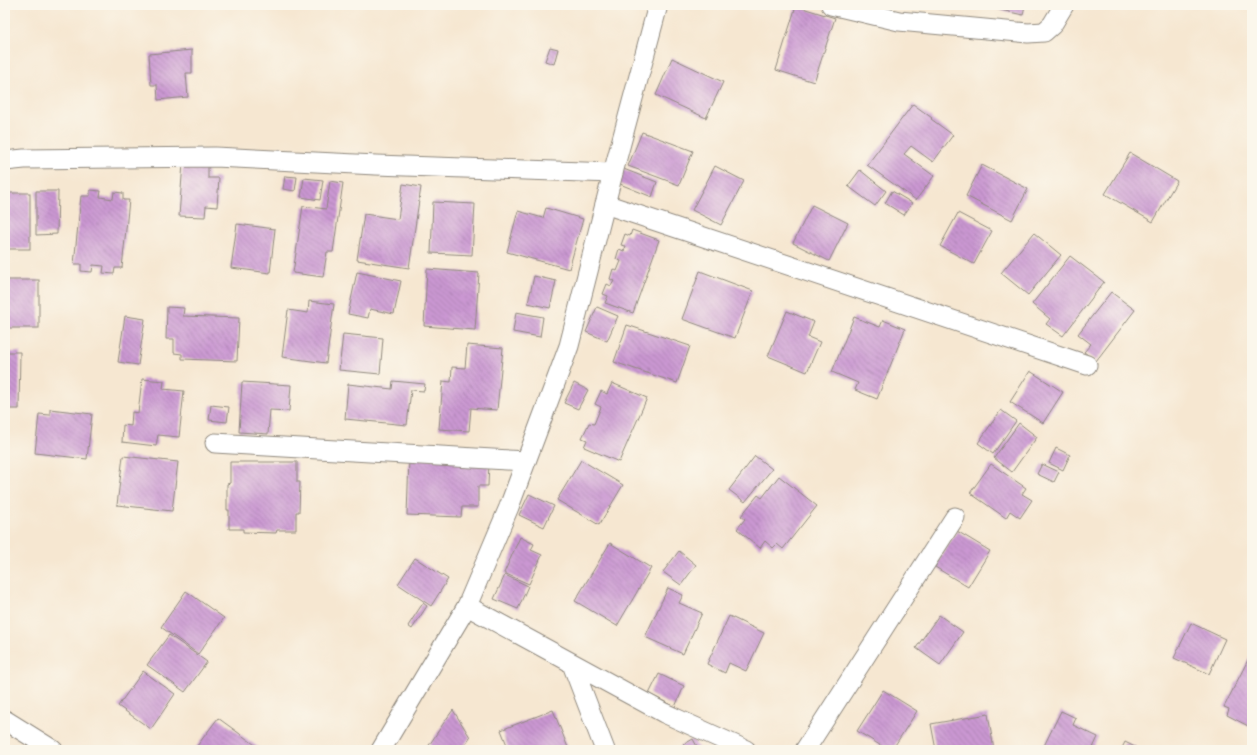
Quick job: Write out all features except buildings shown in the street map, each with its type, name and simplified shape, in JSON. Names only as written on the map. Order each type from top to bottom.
[{"type":"street","points":[[381,750],[467,606],[509,507],[569,346],[658,5]]},
{"type":"street","points":[[830,5],[899,21],[1028,33],[1044,32],[1052,25],[1064,5]]},
{"type":"street","points":[[5,161],[24,159],[215,157],[376,165],[613,173]]},
{"type":"street","points":[[605,204],[1087,365]]},
{"type":"street","points":[[215,443],[526,461]]},
{"type":"street","points":[[805,750],[955,517]]},
{"type":"street","points":[[467,606],[664,713],[746,750]]},
{"type":"street","points":[[572,664],[605,750]]},
{"type":"street","points":[[5,720],[53,750]]}]
